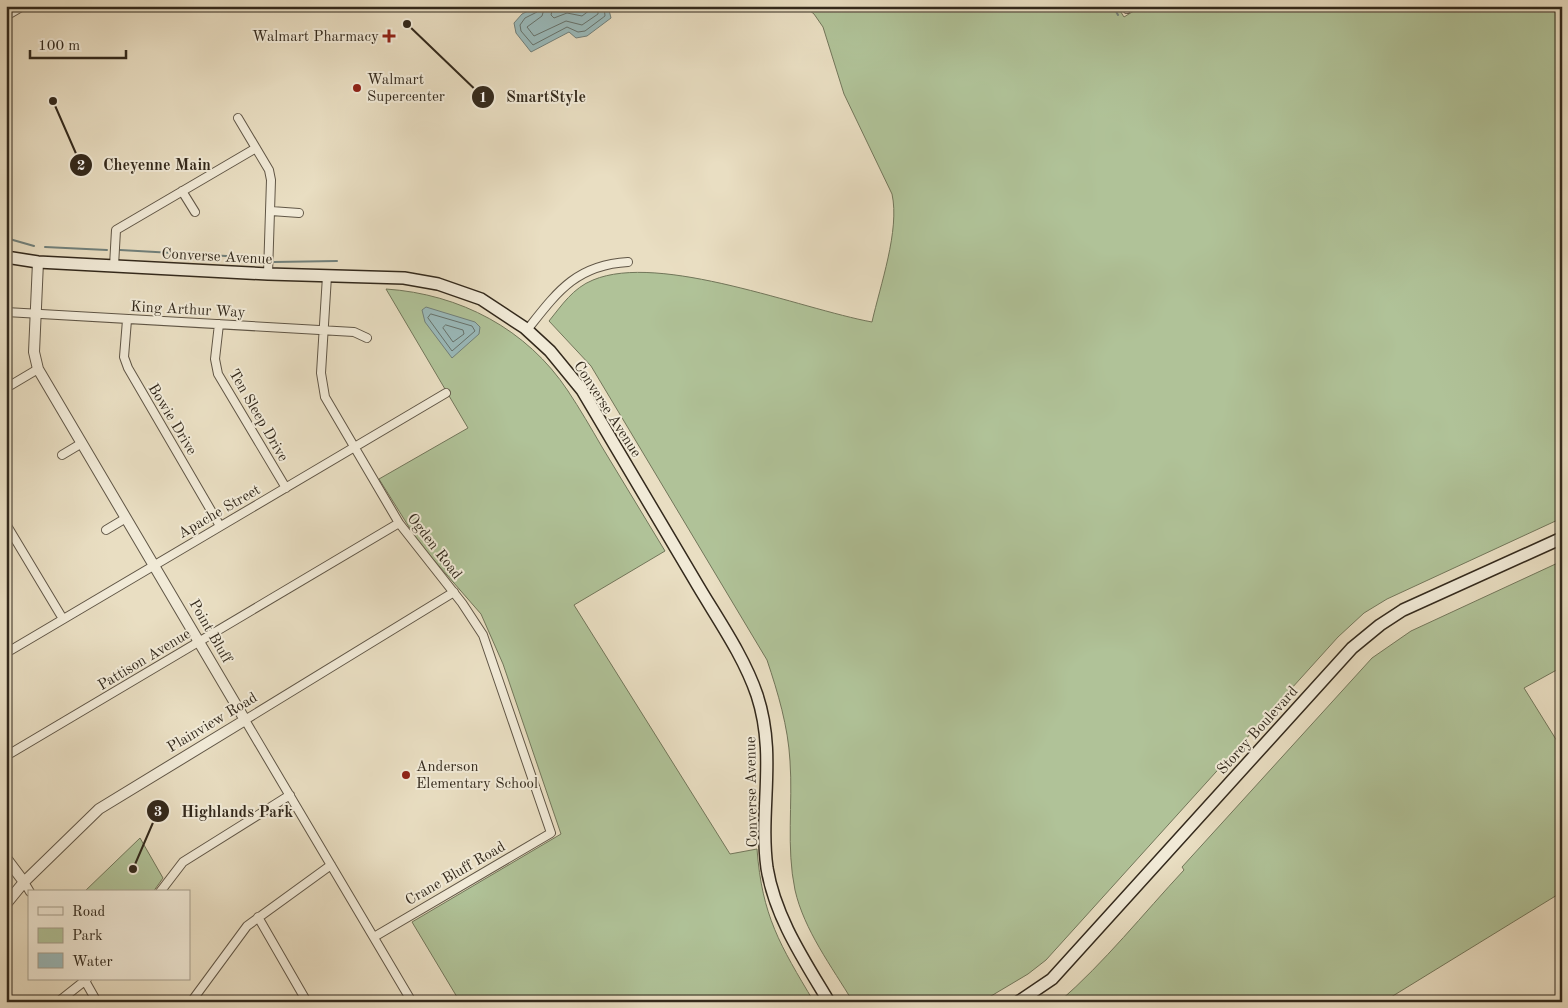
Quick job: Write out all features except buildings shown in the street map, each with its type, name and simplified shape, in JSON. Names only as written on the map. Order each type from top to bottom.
[{"type":"main road","name":"Converse Avenue","points":[[6,257],[38,262],[268,274],[404,278],[438,284],[481,299],[527,330],[550,350],[582,390],[747,668],[766,733],[768,780],[766,841],[768,869],[772,887],[790,934],[829,1002]]},
{"type":"main road","name":"Storey Boulevard","points":[[1018,1002],[1052,979],[1352,648],[1380,625],[1403,610],[1562,538]]},
{"type":"street","points":[[6,16],[23,6]]},
{"type":"street","points":[[238,118],[268,170],[271,180],[268,274]]},
{"type":"street","points":[[114,266],[116,230],[256,148]]},
{"type":"street","points":[[182,191],[195,212]]},
{"type":"street","points":[[271,211],[299,213]]},
{"type":"street","name":"Point Bluff","points":[[38,262],[34,352],[38,369],[412,1002]]},
{"type":"street","points":[[527,330],[556,294],[578,276],[607,264],[628,262]]},
{"type":"street","name":"Ogden Road","points":[[326,276],[322,331],[322,387],[330,407],[399,523],[475,620],[490,650],[551,833]]},
{"type":"street","name":"King Arthur Way","points":[[6,312],[354,332],[367,338]]},
{"type":"street","name":"Bowie Drive","points":[[127,320],[124,358],[128,368],[220,526]]},
{"type":"street","name":"Ten Sleep Drive","points":[[219,324],[215,359],[218,374],[286,488]]},
{"type":"street","points":[[6,388],[38,369]]},
{"type":"street","name":"Apache Street","points":[[6,652],[446,393]]},
{"type":"street","points":[[62,455],[82,443]]},
{"type":"street","points":[[106,530],[126,518]]},
{"type":"street","name":"Pattison Avenue","points":[[6,756],[399,523]]},
{"type":"street","points":[[6,524],[63,619]]},
{"type":"street","name":"Plainview Road","points":[[6,904],[24,882],[99,809],[454,592]]},
{"type":"street","points":[[162,890],[183,862],[290,795]]},
{"type":"street","name":"Crane Bluff Road","points":[[374,937],[551,833]]},
{"type":"street","points":[[6,858],[29,890]]},
{"type":"street","points":[[194,1001],[234,940],[258,917],[331,865]]},
{"type":"street","points":[[258,917],[307,1002]]},
{"type":"street","points":[[58,1002],[85,980],[97,1002]]},
{"type":"green space","points":[[804,6],[1117,6],[1124,17],[1142,6],[1562,6],[1562,518],[1387,599],[1364,613],[1338,637],[1046,960],[1028,974],[981,1002],[853,1002],[812,934],[799,905],[795,890],[790,842],[791,777],[789,748],[782,710],[767,660],[591,366],[549,321],[563,303],[586,283],[621,273],[655,273],[731,286],[872,322],[891,241],[894,208],[892,194],[844,94],[823,27],[814,14]]},
{"type":"green space","points":[[386,289],[440,298],[465,307],[512,333],[533,350],[568,391],[665,551],[574,605],[730,854],[757,849],[759,872],[768,912],[782,946],[814,1002],[460,1002],[412,922],[561,834],[503,664],[481,614],[419,543],[379,479],[468,428]]},
{"type":"green space","points":[[1562,561],[1562,667],[1524,688],[1562,749],[1562,892],[1383,1002],[1059,1002],[1123,938],[1184,870],[1182,867],[1372,658],[1411,631]]},
{"type":"green space","points":[[140,838],[163,878],[154,890],[86,890]]},
{"type":"water","points":[[538,6],[608,6],[611,18],[587,36],[576,38],[569,32],[531,52],[516,33],[514,23],[522,14]]},
{"type":"water","points":[[426,307],[475,322],[480,327],[479,334],[452,358],[425,322],[422,310]]},
{"type":"waterway","points":[[1113,6],[1118,15]]},
{"type":"waterway","points":[[6,238],[34,246]]},
{"type":"waterway","points":[[45,247],[107,250]]},
{"type":"waterway","points":[[120,250],[262,258]]},
{"type":"waterway","points":[[274,262],[337,261]]},
{"type":"place","name":"SmartStyle","points":[[407,24]]},
{"type":"place","name":"Walmart Pharmacy","points":[[389,36]]},
{"type":"place","name":"Walmart Supercenter","points":[[357,88]]},
{"type":"place","name":"Cheyenne Main","points":[[53,101]]},
{"type":"place","name":"Anderson Elementary School","points":[[406,775]]},
{"type":"place","name":"Highlands Park","points":[[133,869]]}]
